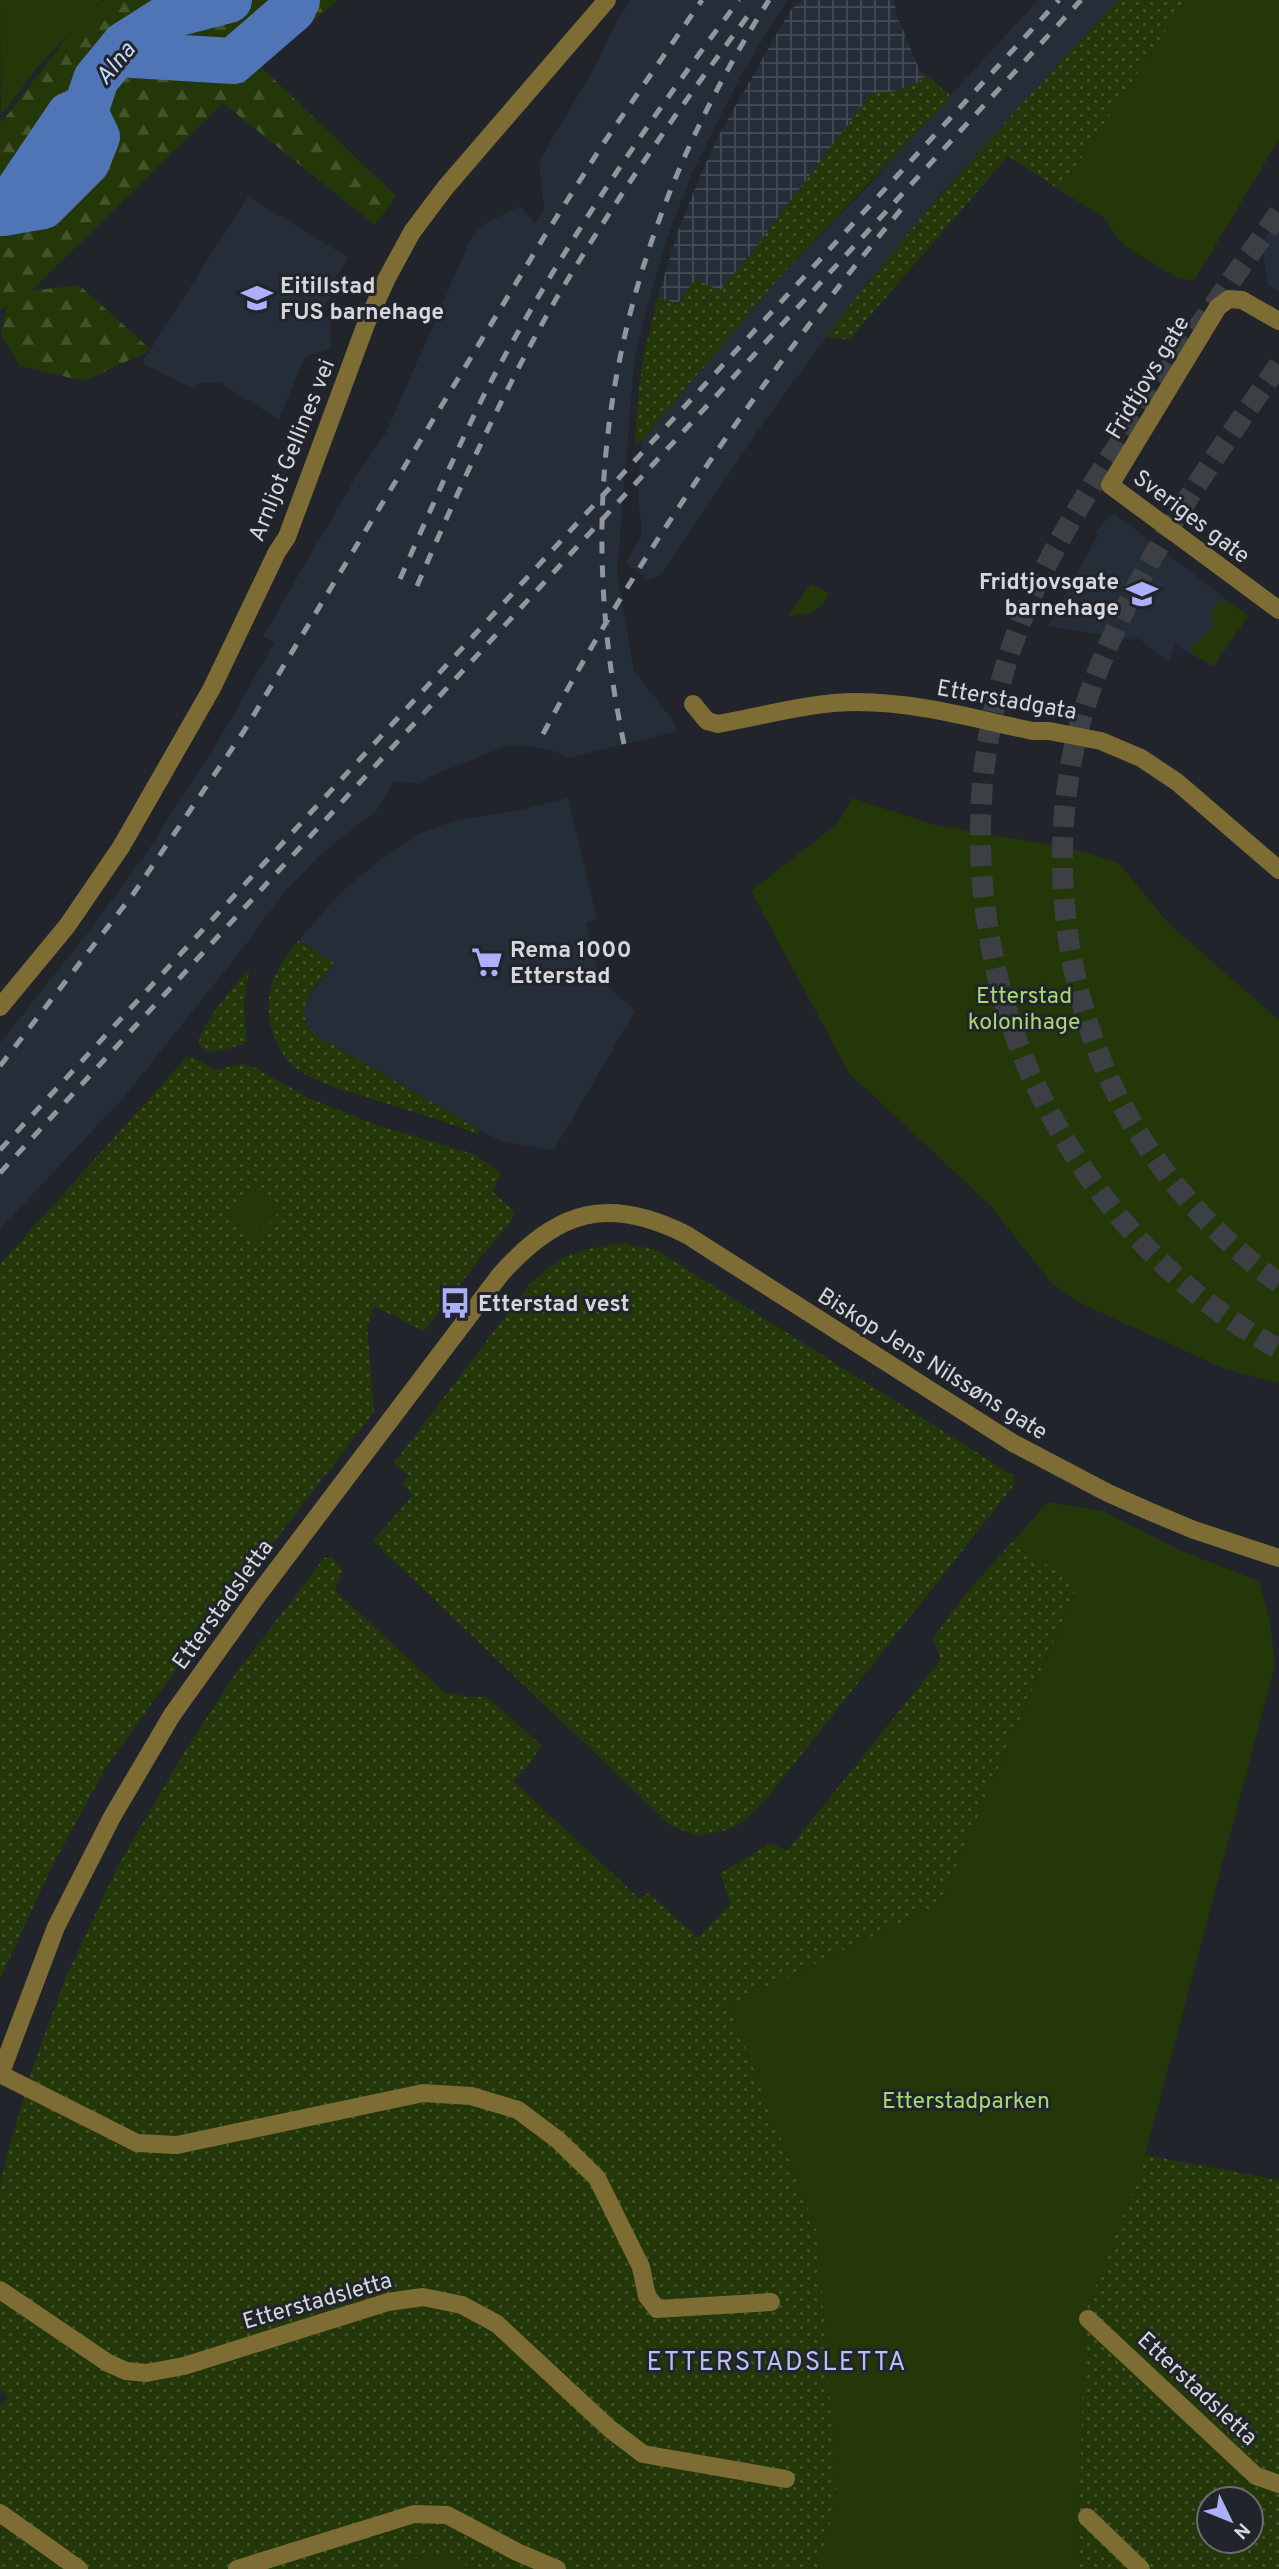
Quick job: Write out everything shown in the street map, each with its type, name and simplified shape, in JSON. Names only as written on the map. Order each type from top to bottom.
[{"type":"street","name":"Arnljot Gellines vei","points":[[0,1007],[67,926],[111,863],[212,688],[277,552],[287,537],[366,324],[412,232],[445,188],[607,0]]},
{"type":"street","name":"Fridtjovs gate","points":[[1110,485],[1218,307],[1229,299],[1242,300],[1279,321]]},
{"type":"street","name":"Sveriges gate","points":[[1110,485],[1279,610]]},
{"type":"street","name":"Etterstadgata","points":[[694,704],[707,721],[718,723],[816,705],[856,702],[886,704],[1101,741],[1130,752],[1162,771],[1279,870]]},
{"type":"street","name":"Biskop Jens Nilssøns gate","points":[[568,1220],[591,1213],[614,1212],[666,1224],[1013,1443],[1108,1493],[1151,1512],[1194,1530],[1279,1558]]},
{"type":"street","name":"Etterstadsletta","points":[[568,1220],[534,1242],[500,1275],[257,1596],[172,1715],[112,1817],[61,1916],[0,2075],[137,2143],[177,2145],[423,2092],[471,2096],[518,2110],[558,2140],[597,2178],[641,2267],[648,2296],[657,2309],[771,2302]]},
{"type":"street","name":"Etterstadsletta","points":[[0,2290],[108,2363],[126,2371],[146,2373],[184,2366],[388,2302],[423,2297],[462,2305],[497,2324],[610,2429],[643,2454],[786,2479]]},
{"type":"street","name":"Etterstadsletta","points":[[1088,2319],[1256,2476],[1279,2484]]},
{"type":"street","points":[[0,2513],[79,2569]]},
{"type":"street","points":[[237,2569],[414,2514],[447,2515],[517,2552],[557,2569]]},
{"type":"street","points":[[1087,2517],[1141,2569]]},
{"type":"shaded area","points":[[631,0],[787,0],[744,70],[692,173],[668,236],[647,306],[634,363],[617,574],[634,671],[672,719],[678,731],[568,758],[554,751],[529,746],[506,746],[436,774],[420,784],[394,781],[378,809],[320,855],[286,890],[125,1096],[0,1229],[0,1043],[94,925],[149,849],[223,733],[274,643],[263,636],[357,475],[386,433],[471,238],[482,225],[520,206],[535,223],[544,209],[541,158],[596,65],[617,20]]},
{"type":"shaded area","points":[[801,0],[894,0],[897,16],[919,69],[926,75],[918,83],[892,92],[871,94],[719,292],[696,279],[677,304],[658,297],[677,234],[719,135],[790,11]]},
{"type":"shaded area","points":[[1038,0],[1118,0],[951,182],[867,283],[766,419],[661,575],[649,580],[625,563],[642,536],[638,494],[641,441],[779,278],[867,187]]},
{"type":"shaded area","name":"Eitillstad FUS barnehage","points":[[248,196],[349,258],[334,279],[339,283],[320,313],[330,320],[331,349],[305,356],[279,420],[221,383],[202,383],[193,389],[142,363]]},
{"type":"shaded area","points":[[1279,214],[1279,291],[1268,285],[1262,243]]},
{"type":"shaded area","name":"Fridtjovsgate barnehage","points":[[1114,513],[1248,616],[1214,667],[1175,645],[1169,662],[1138,638],[1133,640],[1048,626],[1098,535],[1095,533],[1110,514],[1112,516]]},
{"type":"shaded area","points":[[568,798],[597,919],[586,923],[599,978],[635,1011],[554,1150],[500,1141],[312,1033],[305,1024],[304,1004],[334,963],[299,940],[341,892],[383,858],[421,833],[456,820],[516,811]]},
{"type":"green space","points":[[0,0],[102,0],[35,70],[1,116]]},
{"type":"green space","points":[[104,0],[338,0],[260,66],[396,196],[375,225],[223,103],[31,291],[79,285],[151,350],[84,381],[20,366],[1,334],[7,306],[0,310],[0,120],[2,122],[79,22]]},
{"type":"green space","points":[[1118,0],[1186,0],[1060,190],[1008,156],[849,340],[826,337],[931,206]]},
{"type":"green space","points":[[1186,0],[1279,0],[1279,139],[1194,281],[1178,278],[1124,246],[1104,218],[1060,190]]},
{"type":"green space","points":[[926,75],[951,96],[779,278],[635,445],[644,354],[658,297],[677,304],[696,279],[720,291],[871,94],[908,87]]},
{"type":"green space","points":[[811,584],[829,593],[825,600],[813,612],[788,616]]},
{"type":"green space","points":[[1219,599],[1227,605],[1229,602],[1248,616],[1213,666],[1192,654],[1191,643],[1198,643],[1214,626],[1211,611]]},
{"type":"green space","name":"Etterstad kolonihage","points":[[852,798],[935,825],[1064,847],[1118,862],[1170,925],[1279,1020],[1279,1384],[1225,1369],[1080,1303],[1052,1284],[991,1206],[849,1073],[751,891],[838,823]]},
{"type":"green space","points":[[299,940],[334,963],[314,987],[306,1004],[306,1023],[312,1033],[480,1130],[478,1134],[329,1085],[290,1063],[271,1028],[269,1000],[275,975]]},
{"type":"green space","points":[[249,970],[244,1006],[247,1041],[242,1045],[210,1053],[199,1045],[204,1028],[218,1006]]},
{"type":"green space","points":[[187,1057],[216,1070],[240,1064],[256,1068],[309,1098],[374,1124],[476,1155],[500,1173],[493,1192],[514,1211],[512,1221],[424,1331],[374,1306],[367,1326],[374,1412],[179,1665],[105,1769],[52,1866],[0,1979],[0,1264]]},
{"type":"green space","points":[[255,1182],[283,1208],[255,1238],[227,1212]]},
{"type":"green space","points":[[623,1243],[656,1250],[1014,1476],[1014,1485],[764,1802],[740,1824],[724,1831],[697,1836],[670,1825],[373,1541],[413,1495],[402,1484],[409,1476],[394,1463],[529,1285],[562,1259],[582,1251]]},
{"type":"green space","name":"Etterstadparken","points":[[1048,1502],[1103,1511],[1179,1550],[1259,1581],[1270,1621],[1275,1665],[1142,2167],[1084,2316],[1078,2569],[819,2569],[837,2496],[818,2234],[729,2005],[940,1904],[1078,1585],[1012,1542]]},
{"type":"green space","points":[[1012,1542],[1078,1584],[940,1904],[729,2005],[818,2234],[837,2496],[819,2569],[0,2569],[0,2406],[8,2397],[0,2389],[0,2185],[32,2070],[65,1979],[118,1866],[185,1751],[234,1676],[324,1558],[332,1557],[343,1570],[335,1590],[444,1692],[467,1697],[487,1697],[541,1745],[531,1762],[513,1781],[640,1899],[648,1893],[698,1938],[730,1904],[721,1873],[771,1843],[787,1851],[941,1659],[933,1639],[960,1601]]},
{"type":"green space","points":[[1145,2155],[1279,2180],[1279,2569],[1078,2569],[1084,2316]]},
{"type":"green space","points":[[420,2555],[458,2558],[470,2569],[401,2569]]},
{"type":"waterway","name":"Alna","points":[[0,210],[3,213],[43,206],[87,162],[97,137],[85,112],[96,79],[124,45],[171,15],[229,0]]},
{"type":"waterway","points":[[117,54],[233,61],[293,9],[297,0]]},
{"type":"waterway","points":[[3,213],[69,115],[86,109]]},
{"type":"tunnel","points":[[1279,213],[1112,454],[1062,537],[1032,595],[1009,655],[993,715],[983,776],[980,837],[984,899],[992,951],[1005,1003],[1032,1078],[1065,1140],[1114,1211],[1143,1244],[1207,1302],[1279,1349]]},
{"type":"tunnel","points":[[1279,365],[1174,521],[1150,561],[1108,645],[1076,739],[1067,791],[1063,844],[1064,898],[1070,951],[1082,1003],[1098,1053],[1120,1101],[1151,1153],[1189,1201],[1232,1245],[1279,1283]]},
{"type":"railway","points":[[0,1066],[134,893],[244,731],[544,237],[603,144],[702,0]]},
{"type":"railway","points":[[400,579],[486,391],[543,289],[637,142],[739,0]]},
{"type":"railway","points":[[624,744],[608,644],[602,546],[606,451],[620,358],[643,266],[676,176],[718,88],[769,0]]},
{"type":"railway","points":[[0,1150],[1059,0]]},
{"type":"railway","points":[[0,1173],[1081,0]]},
{"type":"railway","points":[[417,586],[482,441],[556,299],[649,153],[750,13]]},
{"type":"railway","points":[[543,734],[623,595],[710,461],[804,332],[903,207]]},
{"type":"place","name":"Eitillstad FUS barnehage","points":[[257,298]]},
{"type":"place","name":"Fridtjovsgate barnehage","points":[[1142,594]]},
{"type":"place","name":"Rema 1000 Etterstad","points":[[487,962]]},
{"type":"place","name":"Etterstad vest","points":[[455,1303]]},
{"type":"district","name":"ETTERSTADSLETTA","points":[[777,2361]]}]
